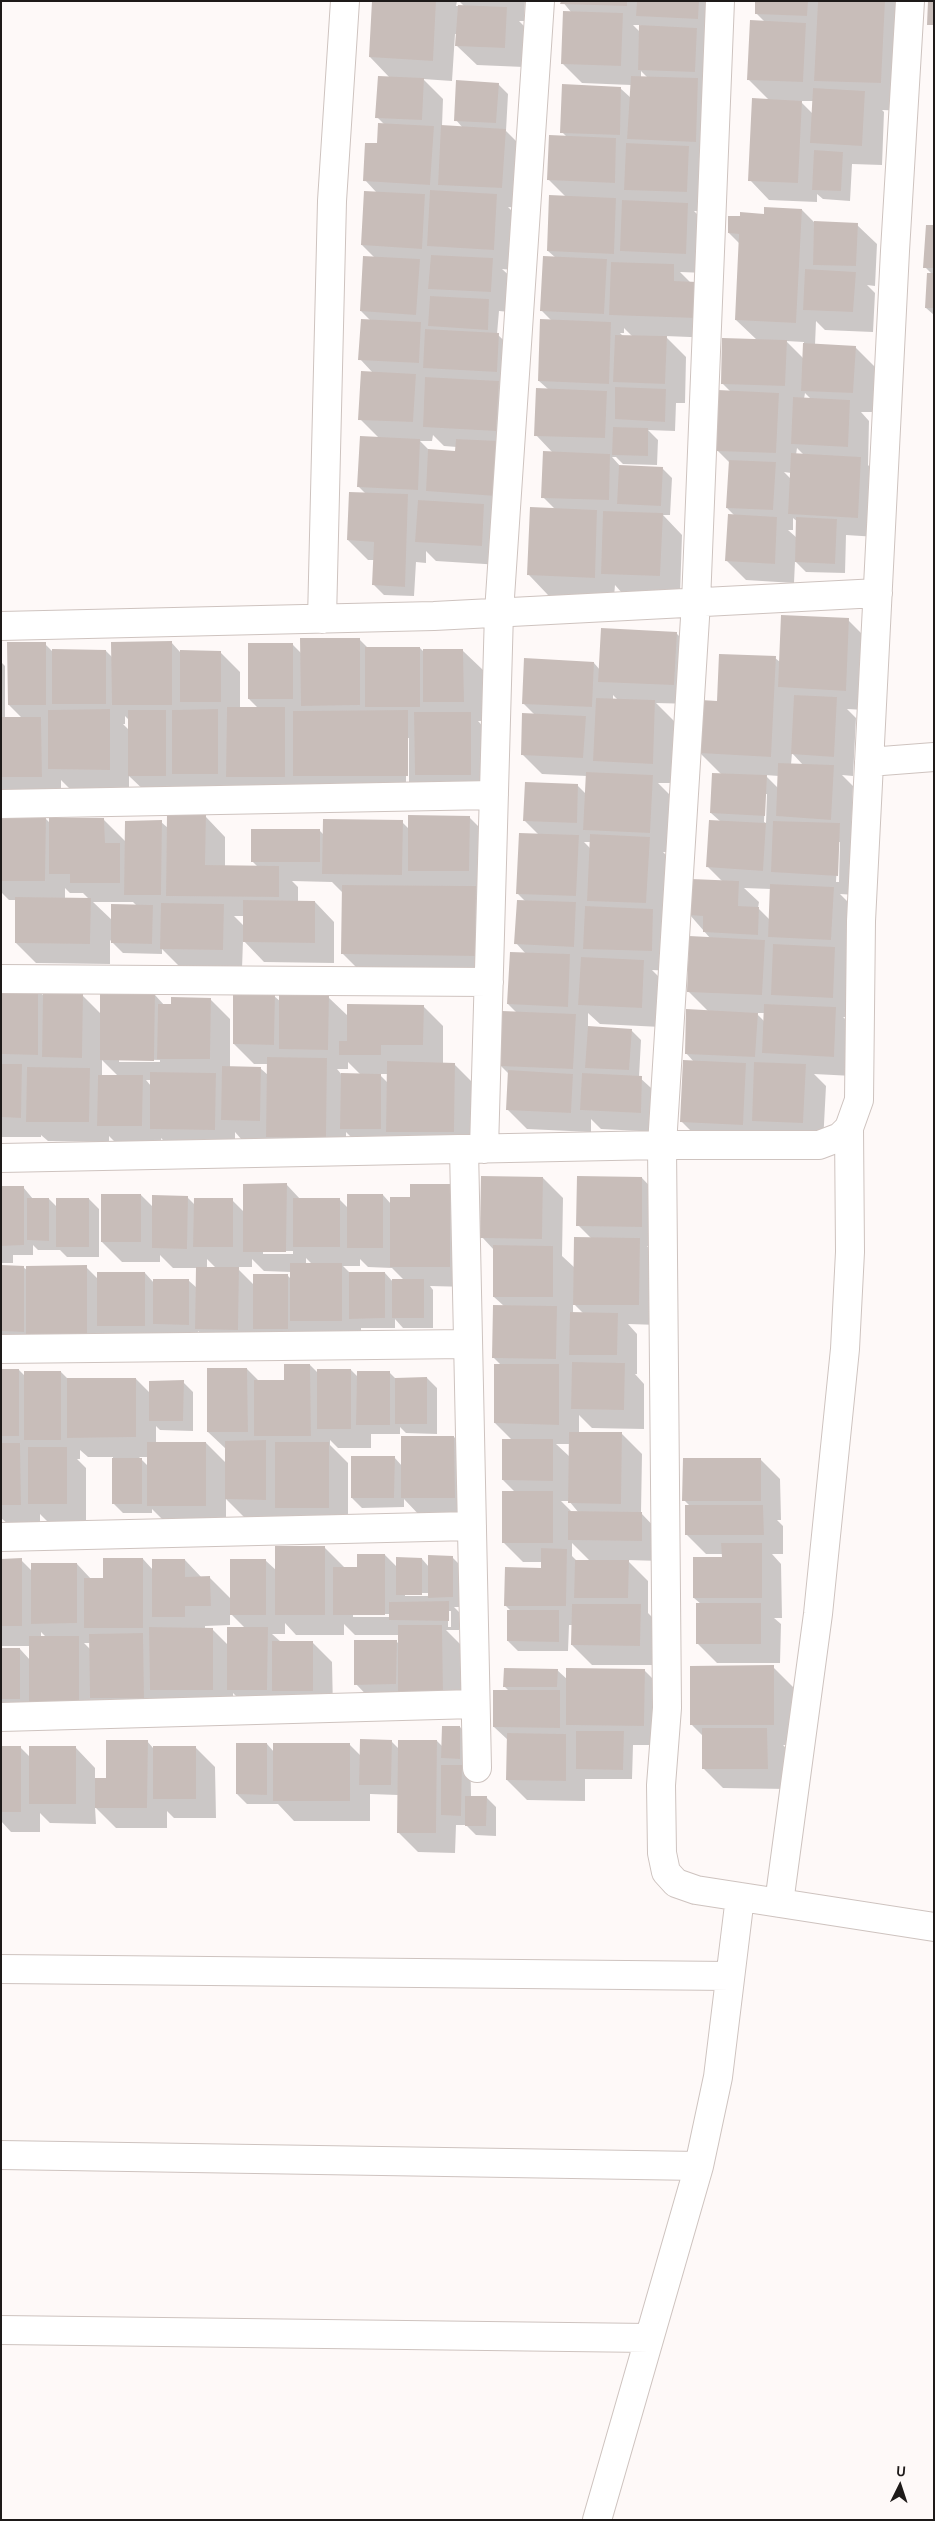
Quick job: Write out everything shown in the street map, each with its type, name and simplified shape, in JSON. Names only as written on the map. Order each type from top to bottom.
[{"type":"street","points":[[322,619],[332,201],[345,1]]},
{"type":"street","points":[[477,1768],[468,1344],[474,1149],[489,982],[499,612],[540,1]]},
{"type":"street","points":[[720,1],[696,602],[662,1145],[666,1698],[661,1785],[662,1852],[666,1872],[676,1883],[696,1890],[934,1927]]},
{"type":"street","points":[[779,1903],[818,1614],[845,1349],[850,1252],[849,1128],[859,1100],[861,921],[910,1]]},
{"type":"street","points":[[1,626],[322,619],[878,593]]},
{"type":"street","points":[[869,762],[934,757]]},
{"type":"street","points":[[1,804],[494,795]]},
{"type":"street","points":[[1,979],[489,982]]},
{"type":"street","points":[[1,1158],[662,1145],[819,1144],[840,1137],[849,1128]]},
{"type":"street","points":[[1,1349],[468,1344]]},
{"type":"street","points":[[1,1537],[472,1526]]},
{"type":"street","points":[[1,1717],[475,1704]]},
{"type":"street","points":[[597,2520],[699,2166],[718,2078],[740,1897]]},
{"type":"street","points":[[1,1969],[730,1976]]},
{"type":"street","points":[[1,2155],[699,2166]]},
{"type":"street","points":[[1,2330],[649,2338]]},
{"type":"building","points":[[372,1],[436,1],[433,61],[369,57]]},
{"type":"building","points":[[561,1],[627,1],[627,6],[560,4]]},
{"type":"building","points":[[637,1],[699,1],[698,19],[636,16]]},
{"type":"building","points":[[755,1],[808,1],[807,16],[755,14]]},
{"type":"building","points":[[818,1],[885,1],[881,83],[814,81]]},
{"type":"building","points":[[928,1],[934,1],[934,25],[927,25]]},
{"type":"building","points":[[458,5],[507,7],[505,48],[455,46]]},
{"type":"building","points":[[563,11],[623,13],[621,66],[561,64]]},
{"type":"building","points":[[750,20],[806,23],[803,82],[747,80]]},
{"type":"building","points":[[639,25],[697,28],[695,72],[638,70]]},
{"type":"building","points":[[378,76],[424,78],[422,120],[375,118]]},
{"type":"building","points":[[631,76],[698,78],[696,142],[627,139]]},
{"type":"building","points":[[456,80],[499,83],[496,123],[454,121]]},
{"type":"building","points":[[562,84],[621,87],[620,135],[560,133]]},
{"type":"building","points":[[813,88],[865,91],[862,146],[810,143]]},
{"type":"building","points":[[752,98],[802,101],[798,183],[748,181]]},
{"type":"building","points":[[378,123],[434,126],[430,185],[363,181],[365,143],[377,143]]},
{"type":"building","points":[[441,125],[506,129],[502,188],[438,185]]},
{"type":"building","points":[[549,135],[616,138],[615,183],[547,180]]},
{"type":"building","points":[[626,143],[689,146],[687,192],[624,190]]},
{"type":"building","points":[[814,150],[843,152],[841,191],[812,190]]},
{"type":"building","points":[[430,190],[497,194],[494,250],[427,246]]},
{"type":"building","points":[[364,191],[425,194],[422,249],[361,245]]},
{"type":"building","points":[[549,195],[616,198],[614,254],[547,251]]},
{"type":"building","points":[[622,200],[688,203],[686,254],[620,251]]},
{"type":"building","points":[[764,207],[802,209],[796,323],[735,320],[739,234],[728,233],[728,216],[740,216],[740,212],[764,214]]},
{"type":"building","points":[[814,221],[858,223],[856,266],[813,265]]},
{"type":"building","points":[[926,225],[934,225],[934,268],[923,268]]},
{"type":"building","points":[[431,255],[493,258],[491,292],[428,289]]},
{"type":"building","points":[[363,256],[420,259],[416,315],[360,311]]},
{"type":"building","points":[[543,256],[607,259],[604,314],[540,311]]},
{"type":"building","points":[[611,262],[674,264],[674,281],[697,282],[695,318],[609,315]]},
{"type":"building","points":[[805,269],[856,272],[853,312],[803,310]]},
{"type":"building","points":[[927,273],[934,273],[934,308],[925,308]]},
{"type":"building","points":[[430,296],[489,299],[488,330],[428,326]]},
{"type":"building","points":[[361,319],[421,322],[419,363],[358,360]]},
{"type":"building","points":[[540,319],[611,322],[609,384],[538,381]]},
{"type":"building","points":[[425,329],[499,333],[497,372],[423,368]]},
{"type":"building","points":[[615,335],[667,336],[665,384],[613,382]]},
{"type":"building","points":[[722,338],[787,340],[785,386],[721,384]]},
{"type":"building","points":[[803,343],[856,346],[853,393],[801,391]]},
{"type":"building","points":[[361,371],[416,374],[413,422],[358,420]]},
{"type":"building","points":[[425,377],[499,381],[496,431],[423,427]]},
{"type":"building","points":[[615,387],[666,389],[665,422],[615,419]]},
{"type":"building","points":[[536,388],[607,391],[605,438],[534,436]]},
{"type":"building","points":[[718,390],[779,393],[776,453],[716,451]]},
{"type":"building","points":[[793,397],[850,400],[848,447],[791,444]]},
{"type":"building","points":[[613,427],[648,428],[648,456],[612,455]]},
{"type":"building","points":[[360,436],[420,439],[418,490],[357,487]]},
{"type":"building","points":[[456,439],[499,441],[496,496],[426,491],[428,449],[455,451]]},
{"type":"building","points":[[543,451],[610,454],[609,500],[541,498]]},
{"type":"building","points":[[791,453],[861,457],[858,518],[788,514]]},
{"type":"building","points":[[729,460],[776,462],[773,510],[726,508]]},
{"type":"building","points":[[619,465],[663,467],[661,506],[617,504]]},
{"type":"building","points":[[349,492],[408,494],[405,587],[372,585],[374,542],[347,540]]},
{"type":"building","points":[[418,500],[484,504],[482,546],[415,542]]},
{"type":"building","points":[[530,507],[597,510],[595,578],[527,575]]},
{"type":"building","points":[[603,511],[663,513],[660,576],[601,574]]},
{"type":"building","points":[[728,514],[777,517],[775,564],[725,561]]},
{"type":"building","points":[[796,517],[837,519],[835,564],[795,562]]},
{"type":"building","points":[[781,615],[849,618],[846,691],[778,687]]},
{"type":"building","points":[[601,628],[677,632],[674,685],[598,682]]},
{"type":"building","points":[[300,638],[360,638],[360,705],[301,706]]},
{"type":"building","points":[[172,641],[172,705],[112,705],[111,642]]},
{"type":"building","points":[[7,642],[46,642],[46,705],[8,705]]},
{"type":"building","points":[[248,643],[293,643],[293,699],[248,699]]},
{"type":"building","points":[[365,647],[420,647],[420,707],[365,707]]},
{"type":"building","points":[[52,649],[106,650],[106,704],[52,704]]},
{"type":"building","points":[[423,649],[463,649],[464,702],[423,702]]},
{"type":"building","points":[[180,650],[221,651],[221,702],[180,702]]},
{"type":"building","points":[[719,654],[776,656],[771,757],[699,753],[701,700],[717,701]]},
{"type":"building","points":[[524,658],[594,662],[592,707],[522,704]]},
{"type":"building","points":[[794,695],[837,697],[834,757],[791,754]]},
{"type":"building","points":[[596,698],[655,700],[653,764],[593,761]]},
{"type":"building","points":[[227,707],[285,707],[285,777],[226,777]]},
{"type":"building","points":[[110,709],[110,770],[48,769],[48,710]]},
{"type":"building","points":[[218,709],[218,774],[172,774],[172,710]]},
{"type":"building","points":[[128,710],[166,710],[166,776],[128,776]]},
{"type":"building","points":[[408,710],[408,776],[293,776],[293,711]]},
{"type":"building","points":[[414,712],[471,712],[471,775],[415,775]]},
{"type":"building","points":[[522,713],[586,716],[583,758],[521,755]]},
{"type":"building","points":[[1,717],[41,717],[42,777],[1,777]]},
{"type":"building","points":[[778,763],[834,765],[831,820],[776,816]]},
{"type":"building","points":[[586,772],[653,775],[650,833],[583,830]]},
{"type":"building","points":[[712,773],[767,775],[765,816],[710,813]]},
{"type":"building","points":[[525,782],[578,784],[577,823],[523,821]]},
{"type":"building","points":[[167,815],[206,815],[205,865],[279,866],[279,897],[166,896]]},
{"type":"building","points":[[408,815],[470,816],[469,871],[408,871]]},
{"type":"building","points":[[1,816],[46,817],[45,881],[1,881]]},
{"type":"building","points":[[49,818],[104,818],[105,843],[120,843],[120,883],[70,883],[70,874],[49,874]]},
{"type":"building","points":[[323,819],[403,820],[402,875],[322,874]]},
{"type":"building","points":[[162,820],[161,895],[124,895],[125,821]]},
{"type":"building","points":[[709,820],[766,823],[763,871],[706,867]]},
{"type":"building","points":[[773,821],[840,823],[838,876],[771,872]]},
{"type":"building","points":[[251,829],[320,829],[320,862],[251,862]]},
{"type":"building","points":[[519,833],[579,835],[576,896],[516,894]]},
{"type":"building","points":[[590,834],[650,837],[646,903],[587,901]]},
{"type":"building","points":[[691,879],[739,881],[738,906],[759,907],[758,935],[703,932],[703,916],[689,915]]},
{"type":"building","points":[[770,884],[834,887],[831,940],[768,937]]},
{"type":"building","points":[[342,885],[476,886],[475,956],[341,954]]},
{"type":"building","points":[[15,897],[91,898],[90,944],[15,943]]},
{"type":"building","points":[[243,900],[315,901],[315,943],[243,942]]},
{"type":"building","points":[[517,900],[576,902],[574,947],[514,944]]},
{"type":"building","points":[[161,903],[224,904],[223,950],[160,949]]},
{"type":"building","points":[[111,904],[153,905],[152,944],[111,943]]},
{"type":"building","points":[[585,906],[653,909],[652,951],[583,949]]},
{"type":"building","points":[[689,936],[765,940],[762,995],[687,992]]},
{"type":"building","points":[[773,944],[835,947],[833,998],[771,995]]},
{"type":"building","points":[[510,952],[570,954],[568,1007],[507,1004]]},
{"type":"building","points":[[581,957],[644,960],[642,1008],[578,1005]]},
{"type":"building","points":[[1,988],[38,988],[38,1055],[1,1054]]},
{"type":"building","points":[[43,993],[83,994],[82,1058],[42,1057]]},
{"type":"building","points":[[100,993],[155,994],[154,1061],[100,1060]]},
{"type":"building","points":[[233,994],[275,994],[274,1045],[233,1044]]},
{"type":"building","points":[[279,995],[329,995],[328,1050],[279,1049]]},
{"type":"building","points":[[171,997],[211,998],[210,1059],[157,1059],[158,1004],[171,1004]]},
{"type":"building","points":[[347,1004],[424,1005],[423,1045],[381,1045],[381,1055],[339,1055],[339,1041],[347,1041]]},
{"type":"building","points":[[764,1004],[836,1007],[834,1057],[762,1053]]},
{"type":"building","points":[[686,1009],[758,1013],[755,1057],[685,1054]]},
{"type":"building","points":[[502,1011],[576,1014],[573,1069],[499,1066]]},
{"type":"building","points":[[588,1026],[632,1029],[629,1070],[585,1068]]},
{"type":"building","points":[[267,1057],[327,1058],[326,1138],[266,1137]]},
{"type":"building","points":[[683,1060],[746,1063],[743,1125],[680,1122]]},
{"type":"building","points":[[387,1061],[455,1063],[454,1132],[386,1132]]},
{"type":"building","points":[[754,1062],[806,1064],[803,1123],[752,1121]]},
{"type":"building","points":[[1,1064],[22,1064],[21,1118],[1,1117]]},
{"type":"building","points":[[222,1066],[261,1067],[260,1121],[221,1120]]},
{"type":"building","points":[[27,1067],[90,1068],[89,1122],[26,1122]]},
{"type":"building","points":[[508,1070],[573,1074],[571,1113],[506,1110]]},
{"type":"building","points":[[150,1072],[216,1073],[215,1130],[150,1129]]},
{"type":"building","points":[[341,1073],[381,1074],[381,1129],[340,1129]]},
{"type":"building","points":[[582,1073],[642,1076],[641,1113],[580,1110]]},
{"type":"building","points":[[98,1075],[143,1075],[142,1126],[97,1126]]},
{"type":"building","points":[[481,1176],[543,1177],[542,1239],[480,1238]]},
{"type":"building","points":[[577,1176],[642,1177],[642,1227],[576,1226]]},
{"type":"building","points":[[287,1183],[286,1252],[243,1252],[243,1184]]},
{"type":"building","points":[[410,1184],[450,1184],[450,1267],[390,1267],[390,1197],[410,1197]]},
{"type":"building","points":[[1,1186],[24,1186],[24,1245],[1,1246]]},
{"type":"building","points":[[101,1194],[141,1194],[141,1242],[101,1242]]},
{"type":"building","points":[[347,1194],[383,1194],[383,1248],[347,1248]]},
{"type":"building","points":[[152,1195],[188,1196],[187,1249],[152,1248]]},
{"type":"building","points":[[27,1198],[49,1198],[49,1241],[27,1240]]},
{"type":"building","points":[[56,1198],[89,1198],[89,1247],[56,1247]]},
{"type":"building","points":[[194,1198],[233,1198],[233,1247],[193,1247]]},
{"type":"building","points":[[293,1198],[340,1198],[340,1247],[293,1247]]},
{"type":"building","points":[[574,1237],[640,1238],[639,1305],[573,1305]]},
{"type":"building","points":[[493,1245],[553,1246],[553,1297],[493,1297]]},
{"type":"building","points":[[290,1263],[342,1263],[342,1321],[290,1321]]},
{"type":"building","points":[[1,1265],[24,1266],[24,1332],[1,1331]]},
{"type":"building","points":[[87,1265],[87,1336],[26,1336],[26,1266]]},
{"type":"building","points":[[196,1267],[239,1267],[238,1330],[195,1329]]},
{"type":"building","points":[[97,1272],[145,1272],[145,1326],[97,1326]]},
{"type":"building","points":[[349,1272],[385,1272],[385,1318],[349,1319]]},
{"type":"building","points":[[253,1274],[288,1274],[288,1329],[253,1329]]},
{"type":"building","points":[[153,1279],[189,1279],[189,1325],[153,1324]]},
{"type":"building","points":[[392,1279],[424,1279],[424,1318],[392,1318]]},
{"type":"building","points":[[493,1305],[557,1306],[556,1359],[492,1358]]},
{"type":"building","points":[[570,1312],[618,1313],[617,1355],[569,1355]]},
{"type":"building","points":[[572,1362],[625,1363],[624,1410],[571,1409]]},
{"type":"building","points":[[284,1364],[310,1364],[311,1436],[254,1436],[254,1380],[284,1380]]},
{"type":"building","points":[[494,1364],[559,1364],[559,1425],[494,1423]]},
{"type":"building","points":[[207,1368],[247,1368],[248,1432],[207,1432]]},
{"type":"building","points":[[1,1369],[19,1369],[19,1436],[1,1436]]},
{"type":"building","points":[[317,1369],[351,1369],[351,1429],[317,1429]]},
{"type":"building","points":[[24,1371],[61,1371],[61,1440],[24,1440]]},
{"type":"building","points":[[357,1371],[390,1371],[390,1425],[356,1425]]},
{"type":"building","points":[[427,1377],[427,1424],[395,1424],[395,1378]]},
{"type":"building","points":[[67,1378],[136,1378],[136,1437],[67,1438]]},
{"type":"building","points":[[184,1380],[183,1421],[149,1421],[149,1381]]},
{"type":"building","points":[[569,1432],[622,1432],[621,1504],[568,1503]]},
{"type":"building","points":[[401,1436],[454,1436],[455,1498],[401,1498]]},
{"type":"building","points":[[502,1439],[553,1439],[553,1481],[502,1480]]},
{"type":"building","points":[[266,1440],[266,1500],[225,1499],[225,1441]]},
{"type":"building","points":[[147,1442],[206,1442],[206,1506],[147,1506]]},
{"type":"building","points":[[275,1442],[329,1442],[329,1508],[275,1508]]},
{"type":"building","points":[[1,1443],[20,1443],[21,1505],[1,1505]]},
{"type":"building","points":[[28,1447],[67,1447],[67,1504],[28,1504]]},
{"type":"building","points":[[351,1456],[395,1456],[394,1498],[351,1498]]},
{"type":"building","points":[[112,1458],[142,1458],[142,1504],[112,1504]]},
{"type":"building","points":[[683,1458],[761,1458],[761,1501],[682,1501]]},
{"type":"building","points":[[502,1491],[553,1491],[553,1543],[502,1543]]},
{"type":"building","points":[[685,1505],[763,1505],[764,1535],[685,1535]]},
{"type":"building","points":[[568,1511],[642,1512],[642,1541],[568,1540]]},
{"type":"building","points":[[721,1543],[762,1543],[762,1598],[693,1598],[693,1557],[722,1557]]},
{"type":"building","points":[[275,1546],[325,1546],[325,1615],[275,1615]]},
{"type":"building","points":[[541,1548],[567,1549],[566,1606],[504,1606],[505,1567],[541,1568]]},
{"type":"building","points":[[357,1554],[385,1554],[385,1615],[333,1615],[333,1567],[357,1567]]},
{"type":"building","points":[[428,1555],[453,1556],[453,1597],[428,1598]]},
{"type":"building","points":[[396,1557],[422,1558],[422,1595],[396,1595]]},
{"type":"building","points":[[22,1558],[22,1626],[1,1626],[1,1559]]},
{"type":"building","points":[[103,1558],[143,1558],[143,1628],[84,1628],[84,1578],[103,1578]]},
{"type":"building","points":[[152,1559],[185,1559],[185,1577],[210,1576],[211,1606],[185,1606],[185,1617],[152,1617]]},
{"type":"building","points":[[230,1559],[266,1559],[266,1615],[230,1615]]},
{"type":"building","points":[[575,1560],[629,1560],[628,1598],[574,1598]]},
{"type":"building","points":[[31,1563],[77,1563],[77,1623],[31,1624]]},
{"type":"building","points":[[449,1601],[449,1621],[389,1620],[389,1602]]},
{"type":"building","points":[[696,1603],[761,1603],[761,1644],[696,1644]]},
{"type":"building","points":[[572,1604],[641,1604],[640,1646],[571,1645]]},
{"type":"building","points":[[507,1610],[559,1610],[559,1642],[507,1641]]},
{"type":"building","points":[[398,1625],[442,1625],[443,1692],[398,1692]]},
{"type":"building","points":[[149,1627],[213,1628],[213,1690],[150,1690]]},
{"type":"building","points":[[227,1627],[268,1627],[267,1690],[227,1690]]},
{"type":"building","points":[[143,1633],[144,1698],[90,1698],[89,1634]]},
{"type":"building","points":[[29,1636],[79,1636],[79,1703],[29,1703]]},
{"type":"building","points":[[354,1640],[397,1640],[396,1684],[354,1685]]},
{"type":"building","points":[[272,1641],[313,1641],[313,1691],[272,1691]]},
{"type":"building","points":[[1,1648],[20,1648],[20,1699],[1,1699]]},
{"type":"building","points":[[774,1665],[774,1725],[690,1725],[690,1666]]},
{"type":"building","points":[[504,1668],[558,1669],[557,1687],[503,1687]]},
{"type":"building","points":[[566,1668],[645,1669],[644,1726],[566,1725]]},
{"type":"building","points":[[493,1690],[560,1690],[560,1728],[493,1727]]},
{"type":"building","points":[[442,1726],[460,1726],[460,1759],[441,1758]]},
{"type":"building","points":[[702,1728],[767,1728],[768,1769],[702,1769]]},
{"type":"building","points":[[576,1731],[624,1731],[623,1770],[576,1769]]},
{"type":"building","points":[[507,1733],[566,1734],[566,1781],[506,1780]]},
{"type":"building","points":[[360,1739],[392,1740],[391,1785],[359,1785]]},
{"type":"building","points":[[106,1740],[148,1740],[147,1808],[95,1808],[95,1778],[106,1778]]},
{"type":"building","points":[[398,1740],[437,1740],[436,1833],[397,1833]]},
{"type":"building","points":[[236,1743],[267,1743],[267,1795],[236,1794]]},
{"type":"building","points":[[273,1743],[350,1743],[350,1801],[273,1801]]},
{"type":"building","points":[[1,1746],[21,1746],[21,1812],[1,1812]]},
{"type":"building","points":[[29,1746],[76,1746],[76,1804],[29,1804]]},
{"type":"building","points":[[153,1746],[196,1746],[196,1799],[153,1799]]},
{"type":"building","points":[[441,1765],[462,1765],[461,1816],[441,1815]]},
{"type":"building","points":[[465,1796],[487,1796],[486,1826],[465,1826]]}]
